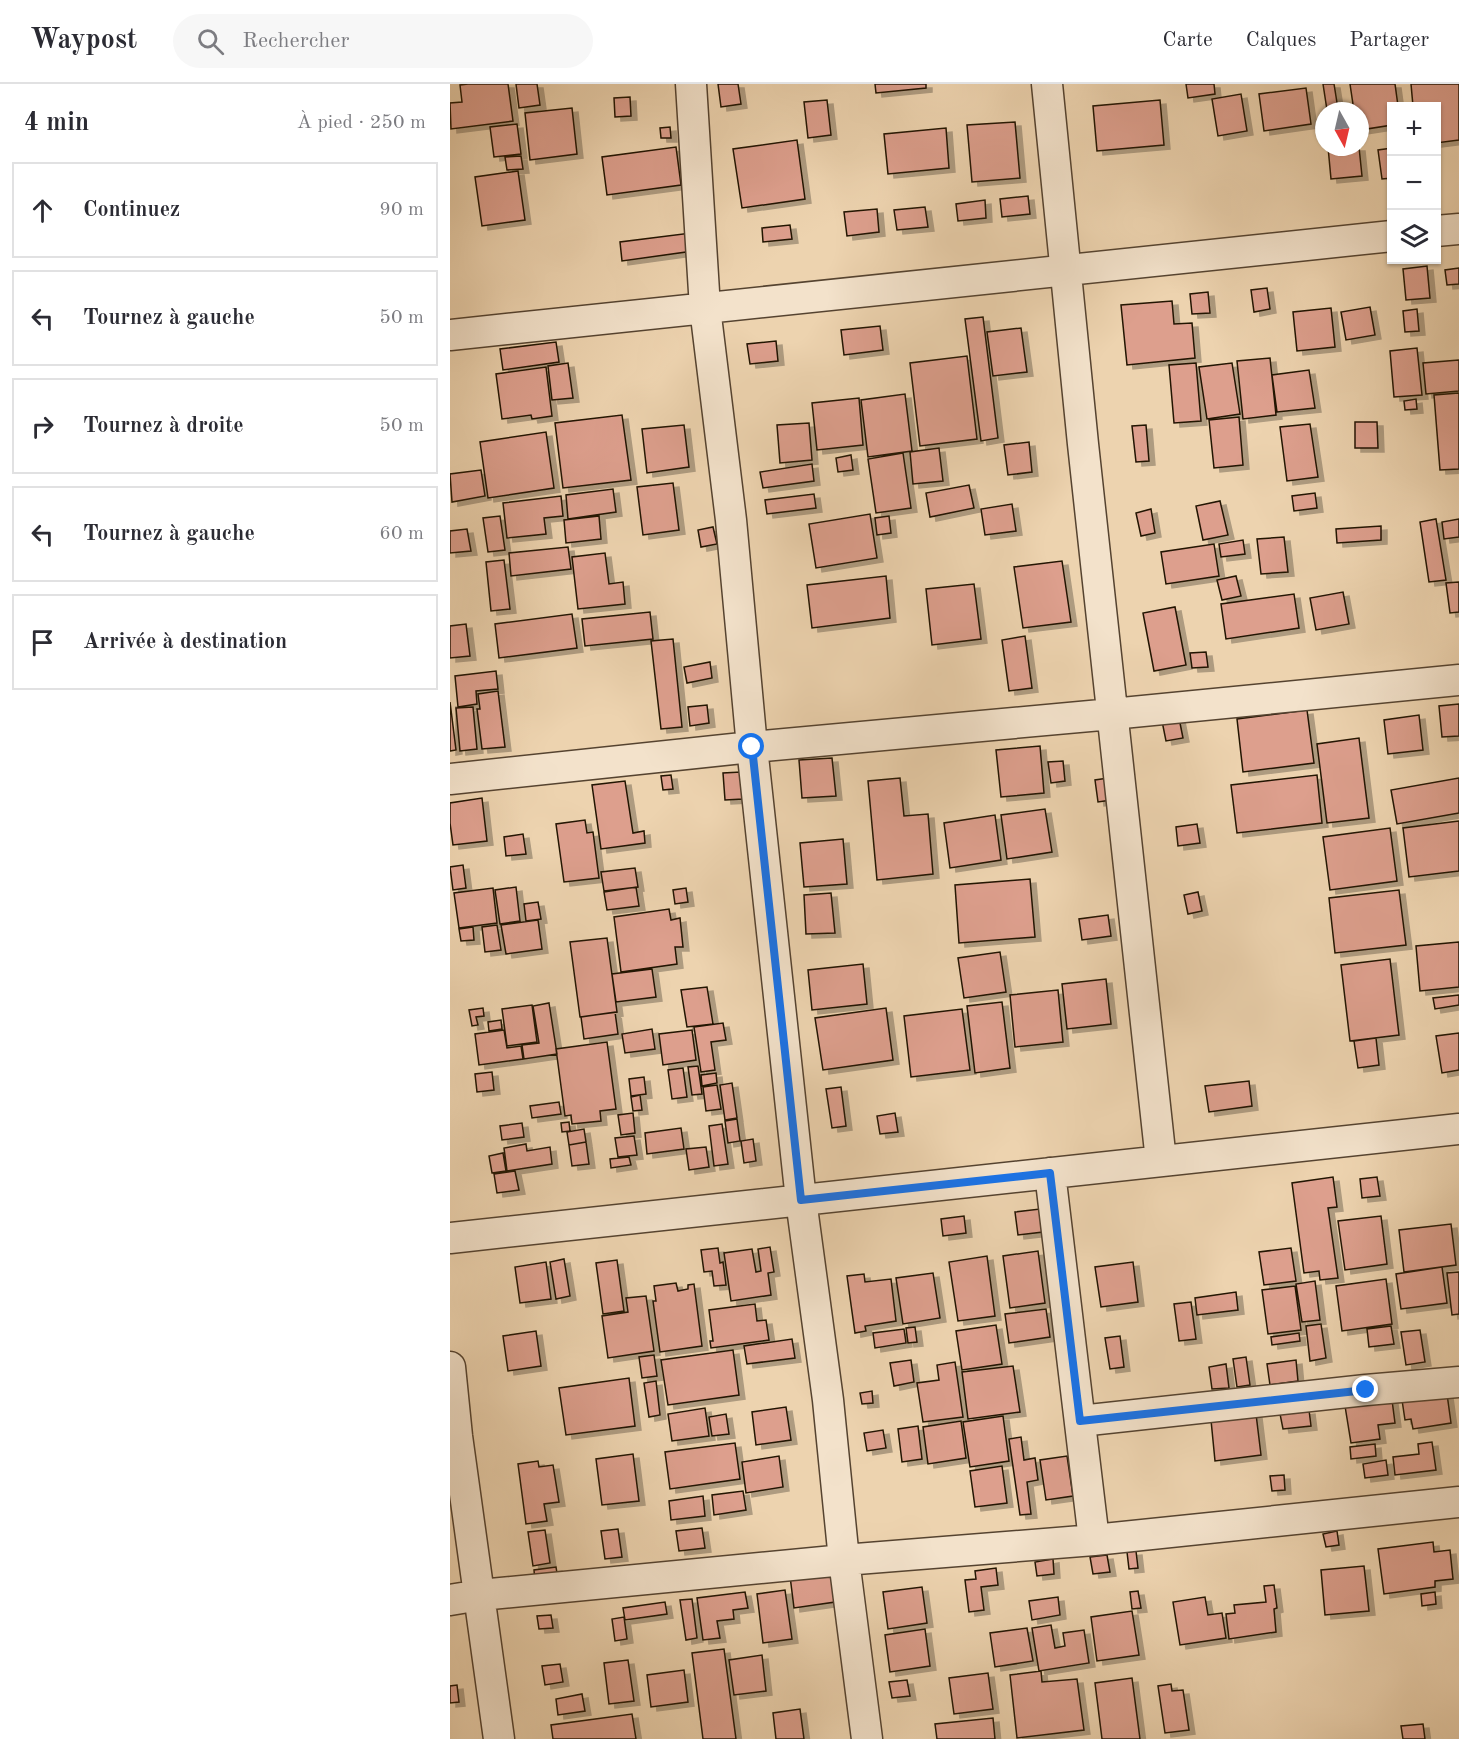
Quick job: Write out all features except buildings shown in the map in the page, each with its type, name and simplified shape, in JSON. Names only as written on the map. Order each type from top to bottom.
[{"type":"street","points":[[691,84],[705,308],[731,520],[752,747],[801,1200],[828,1400],[844,1560],[867,1739]]},
{"type":"street","points":[[1047,84],[1161,1161]]},
{"type":"street","points":[[1441,231],[1459,229]]},
{"type":"street","points":[[450,335],[1387,237]]},
{"type":"street","points":[[450,779],[752,747],[1459,680]]},
{"type":"street","points":[[450,1238],[1459,1129]]},
{"type":"street","points":[[1050,1173],[1094,1540]]},
{"type":"street","points":[[450,1367],[499,1739]]},
{"type":"street","points":[[1080,1421],[1459,1382]]},
{"type":"street","points":[[450,1600],[844,1560],[1094,1540],[1459,1502]]},
{"type":"route","points":[[752,747],[801,1200],[1050,1173],[1080,1421],[1366,1390]]}]
